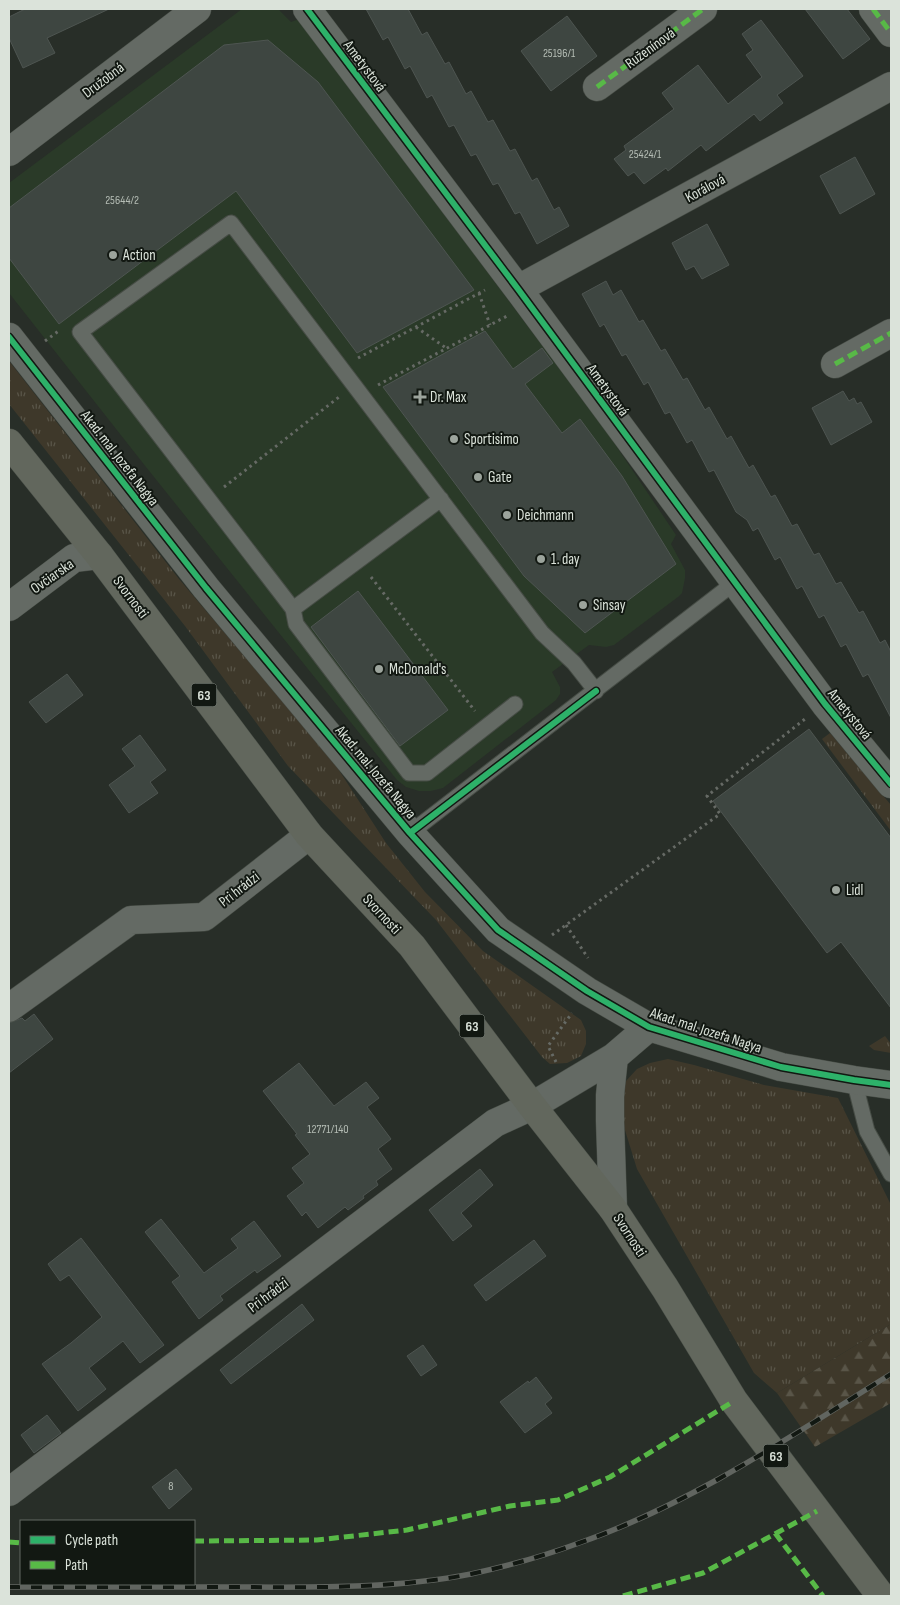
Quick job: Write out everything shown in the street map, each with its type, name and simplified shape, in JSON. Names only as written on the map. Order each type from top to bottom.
[{"type":"main road","name":"Svornosti","points":[[9,443],[99,555],[308,835],[412,946],[532,1106],[613,1209],[665,1288],[734,1401],[881,1596]]},
{"type":"street","name":"Družobná","points":[[9,152],[197,9]]},
{"type":"street","name":"Ametystová","points":[[307,9],[515,301],[734,583],[825,704],[891,784]]},
{"type":"street","name":"Ruženínová","points":[[597,87],[703,9]]},
{"type":"street","points":[[873,9],[891,33]]},
{"type":"street","name":"Korálová","points":[[515,301],[891,86]]},
{"type":"street","points":[[835,364],[891,333]]},
{"type":"street","name":"Akad. mal. Jozefa Nagya","points":[[9,337],[206,588],[410,833],[498,930],[587,991],[649,1026],[781,1067],[891,1085]]},
{"type":"street","name":"Ovčiarska","points":[[9,607],[74,558],[99,555]]},
{"type":"street","name":"Pri hrádzi","points":[[9,1008],[131,920],[204,917],[308,835]]},
{"type":"street","name":"Pri hrádzi","points":[[9,1492],[495,1124],[532,1106],[614,1057],[649,1026]]},
{"type":"street","points":[[613,1209],[610,1113],[614,1057]]},
{"type":"lane","points":[[515,704],[427,773],[409,773],[296,624],[293,609],[80,332],[231,223],[542,633],[574,663],[596,691]]},
{"type":"lane","points":[[293,609],[441,499]]},
{"type":"lane","points":[[410,833],[734,583]]},
{"type":"lane","points":[[854,1080],[867,1131],[884,1150],[891,1174]]},
{"type":"path","points":[[356,359],[486,289]]},
{"type":"path","points":[[479,293],[490,325]]},
{"type":"path","points":[[376,386],[490,325],[515,301]]},
{"type":"path","points":[[416,327],[446,348]]},
{"type":"path","points":[[208,499],[354,385]]},
{"type":"path","points":[[371,577],[487,726]]},
{"type":"path","points":[[546,940],[720,814],[707,796],[810,716]]},
{"type":"path","points":[[566,925],[598,974],[548,1046],[568,1084]]},
{"type":"shaded area","points":[[242,9],[279,10],[291,22],[299,19],[608,434],[676,535],[671,544],[685,570],[682,593],[678,597],[614,645],[606,647],[589,645],[552,672],[560,687],[560,694],[556,700],[443,788],[431,791],[419,791],[406,787],[397,780],[9,293],[9,183]]},
{"type":"green space","points":[[9,361],[179,579],[333,761],[386,843],[425,892],[483,951],[581,1020],[586,1031],[586,1044],[581,1056],[567,1063],[550,1064],[542,1057],[436,920],[288,766],[185,626],[9,404]]},
{"type":"green space","points":[[830,733],[891,805],[891,831],[822,739]]},
{"type":"green space","points":[[885,1036],[891,1044],[891,1053],[874,1050],[869,1046]]},
{"type":"green space","points":[[668,1059],[764,1085],[838,1098],[891,1205],[891,1324],[777,1393],[754,1373],[637,1169],[620,1114],[619,1099],[626,1081],[637,1069],[650,1063]]},
{"type":"green space","points":[[891,1324],[891,1403],[815,1447],[777,1393]]},
{"type":"building","points":[[25,9],[109,9],[47,38],[55,53],[23,68],[9,38],[9,17]]},
{"type":"building","points":[[366,9],[408,9],[422,35],[427,32],[445,64],[449,62],[466,94],[471,91],[488,122],[493,120],[510,151],[515,149],[532,181],[537,178],[554,210],[559,207],[569,226],[537,244],[520,212],[515,214],[498,183],[493,185],[476,154],[471,156],[454,125],[449,127],[432,95],[427,98],[410,66],[405,69],[388,37],[383,40]]},
{"type":"building","points":[[805,9],[847,9],[870,39],[843,59]]},
{"type":"building","points":[[567,16],[597,56],[551,91],[521,51]]},
{"type":"building","points":[[761,20],[803,76],[777,95],[783,103],[760,121],[754,114],[706,151],[701,145],[668,171],[666,168],[644,184],[634,172],[628,176],[614,159],[626,150],[624,146],[674,109],[662,93],[698,65],[728,104],[762,77],[746,55],[753,50],[742,34]]},
{"type":"building","points":[[268,40],[318,82],[474,290],[357,353],[236,191],[59,324],[9,258],[9,208],[224,45]]},
{"type":"building","points":[[855,157],[875,194],[840,214],[820,176]]},
{"type":"building","points":[[707,224],[729,265],[702,279],[694,266],[686,270],[672,243]]},
{"type":"building","points":[[606,281],[613,295],[621,290],[639,322],[643,320],[661,351],[665,349],[683,380],[687,378],[705,410],[709,407],[727,439],[731,436],[749,468],[753,465],[771,497],[775,495],[792,526],[797,524],[814,555],[819,553],[836,584],[841,582],[859,613],[863,611],[880,643],[885,640],[891,652],[891,718],[868,674],[863,677],[846,644],[841,647],[824,615],[819,618],[802,586],[797,589],[780,557],[775,560],[758,528],[753,531],[747,520],[736,512],[714,470],[709,472],[692,440],[687,443],[670,412],[665,414],[648,382],[644,385],[626,354],[622,356],[604,324],[600,327],[582,294]]},
{"type":"building","points":[[485,331],[513,369],[542,348],[553,363],[525,384],[562,433],[580,419],[622,476],[676,564],[585,633],[524,576],[383,387]]},
{"type":"building","points":[[843,391],[849,401],[854,398],[857,404],[861,402],[872,422],[831,445],[812,408]]},
{"type":"building","name":"McDonald's","points":[[358,591],[448,710],[400,746],[311,627]]},
{"type":"building","points":[[67,674],[83,695],[46,723],[29,702]]},
{"type":"building","name":"Lidl","points":[[809,729],[891,838],[891,1008],[841,942],[827,953],[713,801]]},
{"type":"building","points":[[140,735],[166,770],[150,782],[158,793],[129,813],[109,785],[135,766],[122,749]]},
{"type":"building","points":[[34,1014],[53,1039],[9,1073],[9,1023],[22,1018],[25,1021]]},
{"type":"building","points":[[299,1063],[334,1106],[366,1082],[379,1098],[367,1107],[391,1139],[378,1149],[392,1169],[376,1181],[378,1185],[363,1196],[364,1198],[348,1210],[345,1207],[318,1228],[306,1212],[302,1216],[287,1196],[304,1183],[292,1168],[310,1154],[295,1135],[297,1134],[263,1091]]},
{"type":"building","points":[[480,1169],[493,1185],[461,1213],[472,1226],[453,1241],[429,1210]]},
{"type":"building","points":[[161,1219],[204,1273],[238,1248],[231,1239],[254,1221],[281,1256],[257,1273],[255,1270],[220,1296],[223,1300],[199,1319],[172,1282],[180,1276],[145,1232]]},
{"type":"building","points":[[81,1238],[164,1345],[140,1363],[123,1341],[89,1368],[106,1389],[78,1411],[42,1364],[102,1317],[69,1275],[60,1281],[48,1264]]},
{"type":"building","points":[[534,1240],[546,1256],[486,1301],[474,1285]]},
{"type":"building","points":[[302,1304],[314,1320],[231,1384],[220,1370]]},
{"type":"building","points":[[423,1345],[437,1365],[421,1376],[407,1356]]},
{"type":"building","points":[[536,1377],[552,1398],[545,1404],[552,1413],[525,1433],[500,1402]]},
{"type":"building","points":[[47,1415],[61,1433],[34,1453],[21,1435]]},
{"type":"building","points":[[176,1469],[192,1489],[169,1509],[152,1487]]},
{"type":"railway","points":[[9,1587],[377,1585],[440,1579],[499,1568],[579,1543],[661,1509],[740,1467],[891,1374]]},
{"type":"marked path","points":[[597,87],[703,9]]},
{"type":"marked path","points":[[873,9],[891,33]]},
{"type":"marked path","points":[[835,364],[891,333]]},
{"type":"marked path","points":[[195,1541],[317,1540],[407,1530],[510,1506],[558,1500],[610,1477],[734,1401]]},
{"type":"marked path","points":[[623,1596],[703,1573],[817,1511]]},
{"type":"marked path","points":[[775,1533],[823,1596]]},
{"type":"marked path","points":[[9,1542],[20,1543]]},
{"type":"cycle path","points":[[307,9],[518,289],[825,704],[891,784]]},
{"type":"cycle path","points":[[9,337],[206,588],[410,833],[498,930],[587,991],[649,1027],[781,1067],[891,1085]]},
{"type":"cycle path","points":[[410,833],[596,691]]},
{"type":"place","name":"Action","points":[[113,255]]},
{"type":"place","name":"Dr. Max","points":[[420,397]]},
{"type":"place","name":"Sportisimo","points":[[454,439]]},
{"type":"place","name":"Gate","points":[[478,477]]},
{"type":"place","name":"Deichmann","points":[[507,515]]},
{"type":"place","name":"1. day","points":[[541,559]]},
{"type":"place","name":"Sinsay","points":[[583,605]]},
{"type":"place","name":"McDonald's","points":[[379,669]]},
{"type":"place","name":"Lidl","points":[[836,890]]}]
